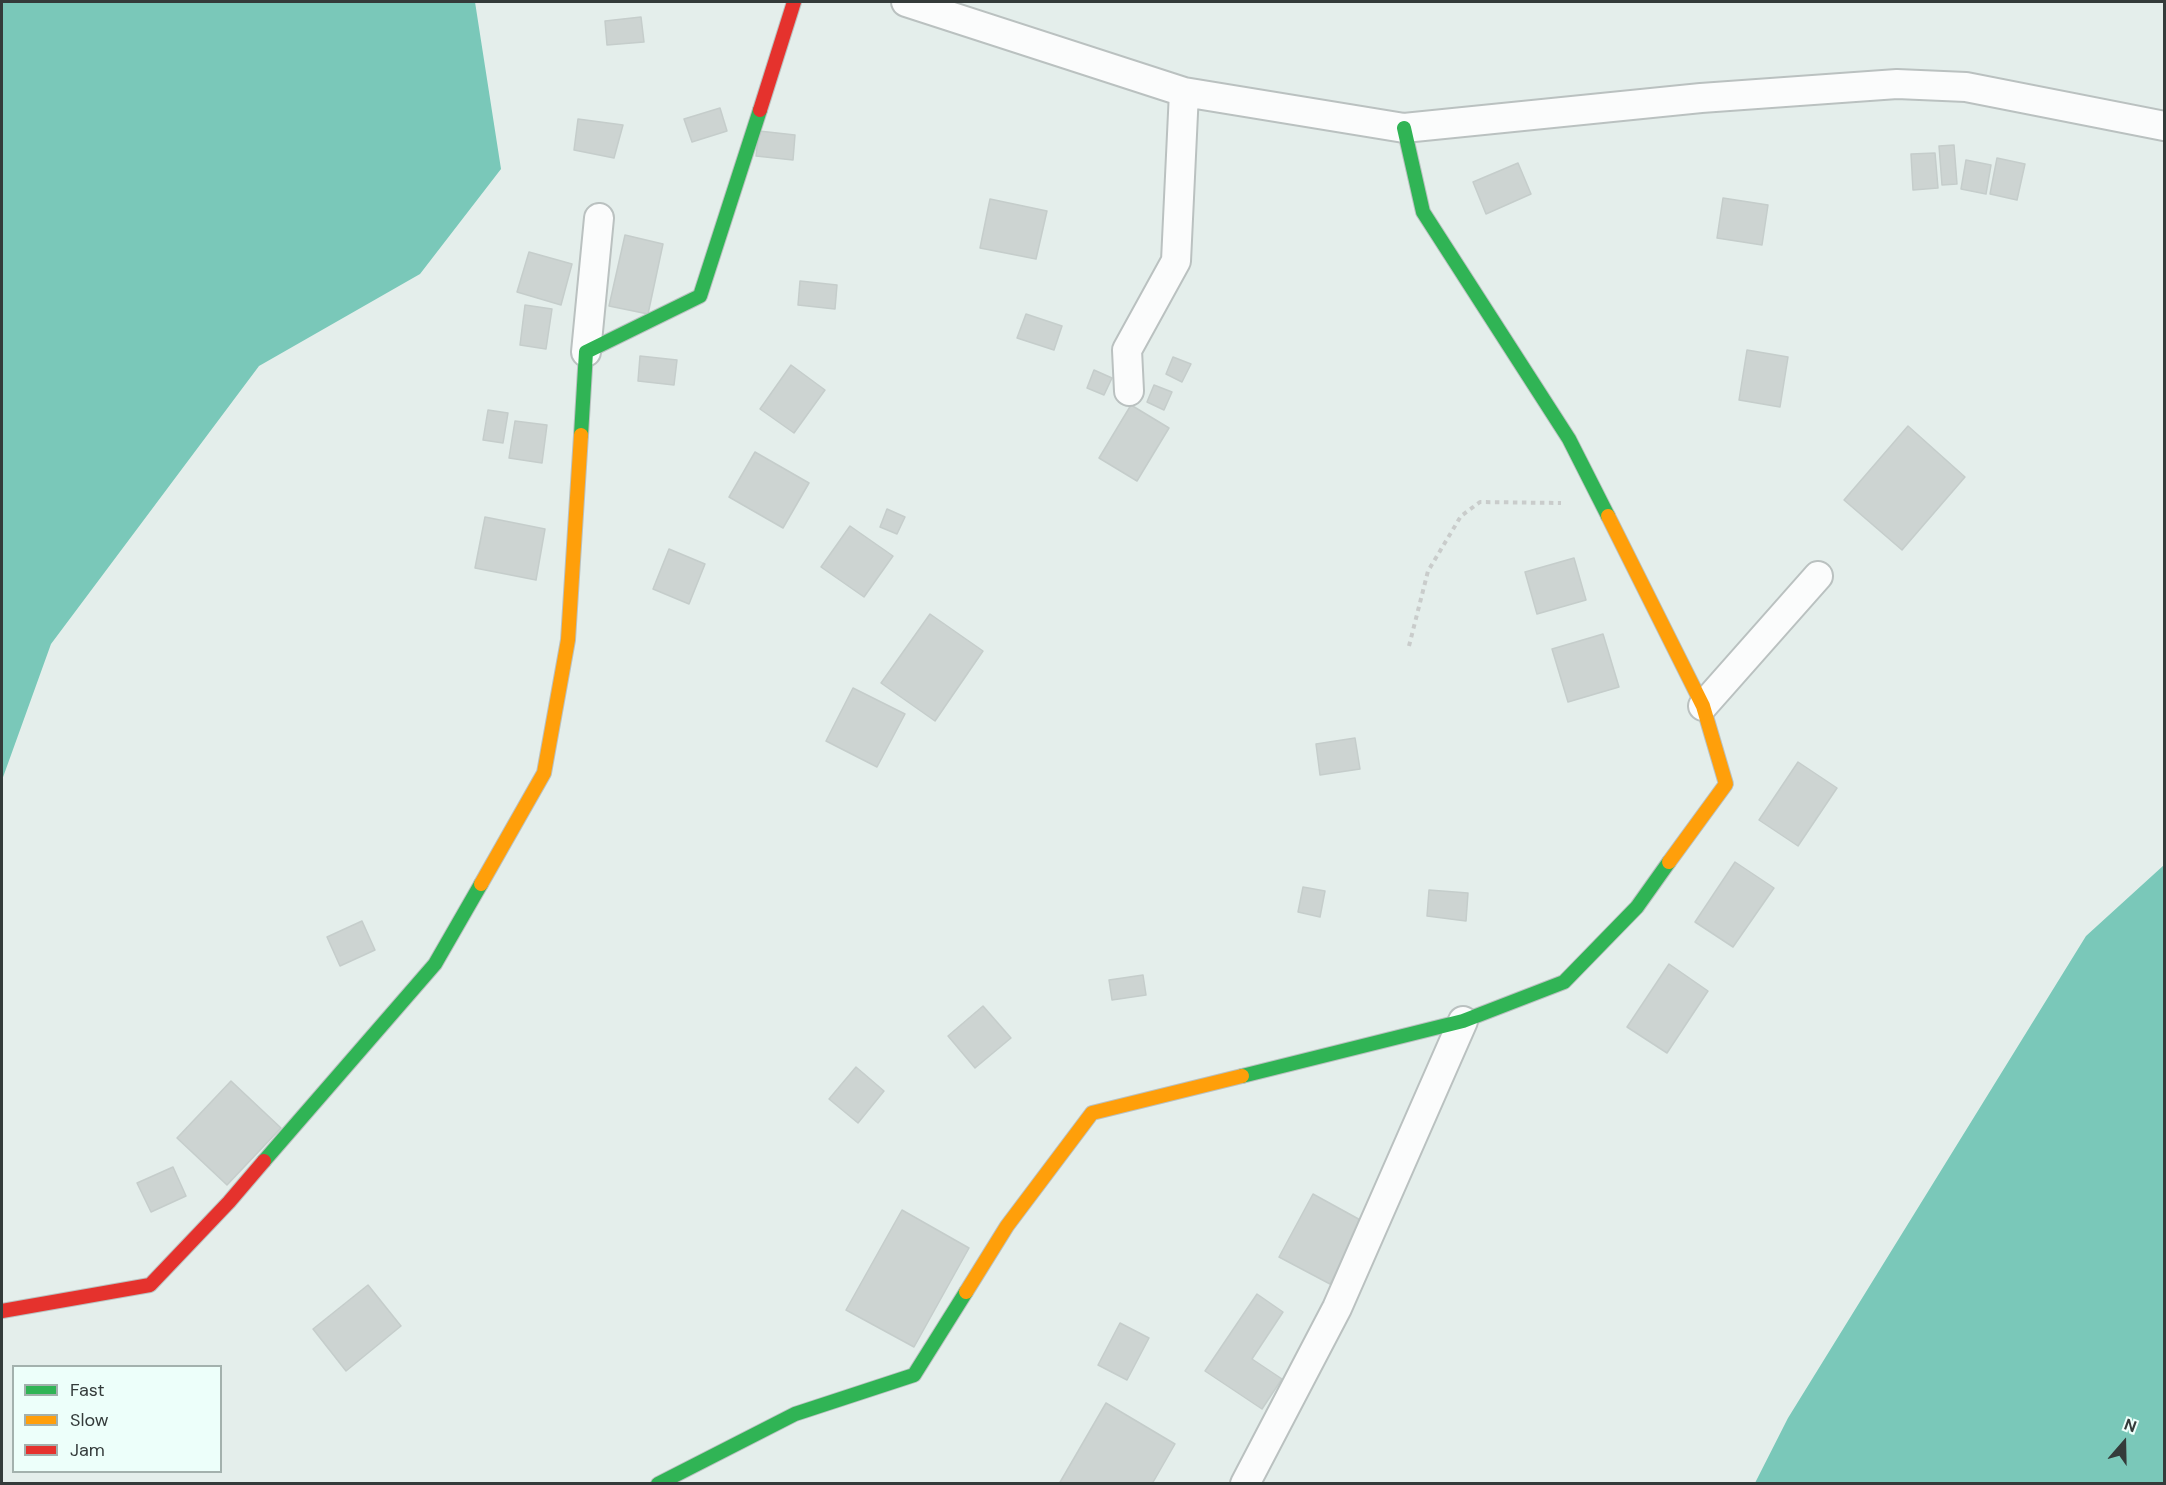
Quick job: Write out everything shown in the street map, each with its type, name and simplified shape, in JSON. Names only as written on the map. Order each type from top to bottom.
[{"type":"street","points":[[586,352],[700,296],[794,2]]},
{"type":"street","points":[[906,2],[1184,92],[1404,128],[1689,99],[1896,84],[1966,87],[2164,126]]},
{"type":"street","points":[[1129,391],[1127,350],[1176,261],[1184,92]]},
{"type":"street","points":[[658,1484],[795,1414],[914,1375],[1007,1226],[1092,1113],[1463,1021],[1564,982],[1637,907],[1726,784],[1702,706],[1569,439],[1423,212],[1404,128]]},
{"type":"street","points":[[2,1311],[150,1285],[229,1202],[435,964],[544,773],[568,640],[586,352],[599,218]]},
{"type":"street","points":[[1702,706],[1818,576]]},
{"type":"street","points":[[1245,1484],[1337,1308],[1463,1021]]},
{"type":"path","points":[[1409,646],[1428,571],[1461,516],[1480,502],[1569,503],[1591,485]]},
{"type":"shaded area","points":[[2,2],[475,2],[501,169],[420,274],[259,366],[51,644],[2,780]]},
{"type":"shaded area","points":[[2164,865],[2164,1483],[1755,1483],[1788,1418],[2086,936]]},
{"type":"building","points":[[641,17],[644,42],[607,45],[605,21]]},
{"type":"building","points":[[720,108],[727,131],[692,142],[684,119]]},
{"type":"building","points":[[578,119],[623,125],[614,158],[574,150]]},
{"type":"building","points":[[759,131],[795,135],[793,160],[756,156]]},
{"type":"building","points":[[1954,145],[1957,184],[1942,185],[1939,146]]},
{"type":"building","points":[[1935,153],[1938,188],[1913,190],[1911,154]]},
{"type":"building","points":[[1997,158],[2025,164],[2017,200],[1990,194]]},
{"type":"building","points":[[1966,160],[1991,165],[1986,194],[1961,189]]},
{"type":"building","points":[[1518,163],[1531,194],[1486,214],[1473,182]]},
{"type":"building","points":[[1723,198],[1768,205],[1762,245],[1717,238]]},
{"type":"building","points":[[990,199],[1047,211],[1036,259],[980,248]]},
{"type":"building","points":[[625,235],[663,244],[648,314],[609,306]]},
{"type":"building","points":[[529,252],[572,264],[561,305],[517,292]]},
{"type":"building","points":[[800,281],[837,285],[835,309],[798,305]]},
{"type":"building","points":[[525,305],[552,309],[546,349],[520,345]]},
{"type":"building","points":[[1026,314],[1062,326],[1054,350],[1017,338]]},
{"type":"building","points":[[1747,350],[1788,357],[1780,407],[1739,400]]},
{"type":"building","points":[[640,356],[677,360],[674,385],[638,381]]},
{"type":"building","points":[[1173,357],[1191,364],[1182,382],[1166,374]]},
{"type":"building","points":[[791,365],[825,390],[794,433],[760,409]]},
{"type":"building","points":[[1094,370],[1112,378],[1104,395],[1087,388]]},
{"type":"building","points":[[1154,385],[1172,392],[1164,410],[1147,402]]},
{"type":"building","points":[[1131,405],[1169,428],[1137,481],[1099,458]]},
{"type":"building","points":[[488,410],[508,413],[503,443],[483,440]]},
{"type":"building","points":[[515,421],[547,425],[542,463],[509,458]]},
{"type":"building","points":[[1908,426],[1965,477],[1902,550],[1844,500]]},
{"type":"building","points":[[755,452],[809,483],[783,528],[729,497]]},
{"type":"building","points":[[887,509],[905,517],[897,534],[880,527]]},
{"type":"building","points":[[485,517],[545,529],[536,580],[475,568]]},
{"type":"building","points":[[850,526],[893,556],[864,597],[821,567]]},
{"type":"building","points":[[669,549],[705,564],[689,604],[653,589]]},
{"type":"building","points":[[1574,558],[1586,600],[1537,614],[1525,572]]},
{"type":"building","points":[[930,614],[983,651],[935,721],[881,683]]},
{"type":"building","points":[[1603,634],[1619,687],[1568,702],[1552,649]]},
{"type":"building","points":[[853,688],[905,714],[877,767],[826,741]]},
{"type":"building","points":[[1355,738],[1360,769],[1320,775],[1316,744]]},
{"type":"building","points":[[1798,762],[1837,788],[1798,846],[1759,820]]},
{"type":"building","points":[[1735,862],[1774,888],[1733,947],[1695,922]]},
{"type":"building","points":[[1303,887],[1325,891],[1320,917],[1298,912]]},
{"type":"building","points":[[1429,890],[1468,893],[1466,921],[1427,916]]},
{"type":"building","points":[[362,921],[375,950],[340,966],[327,937]]},
{"type":"building","points":[[1669,964],[1708,991],[1667,1053],[1627,1027]]},
{"type":"building","points":[[1143,975],[1146,995],[1112,1000],[1109,980]]},
{"type":"building","points":[[983,1006],[1011,1038],[975,1068],[948,1036]]},
{"type":"building","points":[[856,1067],[884,1091],[858,1123],[829,1099]]},
{"type":"building","points":[[231,1081],[281,1128],[227,1185],[177,1138]]},
{"type":"building","points":[[173,1167],[186,1196],[151,1212],[137,1183]]},
{"type":"building","points":[[1313,1194],[1364,1222],[1330,1284],[1279,1257]]},
{"type":"building","points":[[902,1210],[969,1248],[914,1347],[846,1310]]},
{"type":"building","points":[[368,1285],[401,1326],[346,1371],[313,1329]]},
{"type":"building","points":[[1257,1294],[1283,1312],[1252,1359],[1282,1379],[1262,1409],[1205,1371]]},
{"type":"building","points":[[1120,1323],[1149,1338],[1127,1380],[1098,1365]]},
{"type":"building","points":[[1106,1403],[1175,1444],[1152,1484],[1059,1484]]},
{"type":"traffic: fast","points":[[581,435],[586,352],[700,296],[760,110]]},
{"type":"traffic: fast","points":[[1404,128],[1423,212],[1569,439],[1608,516]]},
{"type":"traffic: fast","points":[[1242,1076],[1463,1021],[1564,982],[1637,907],[1669,862]]},
{"type":"traffic: fast","points":[[264,1161],[435,964],[481,884]]},
{"type":"traffic: fast","points":[[658,1484],[795,1414],[914,1375],[966,1292]]},
{"type":"traffic: slow","points":[[481,884],[544,773],[568,640],[581,435]]},
{"type":"traffic: slow","points":[[1608,516],[1703,706],[1726,784],[1669,862]]},
{"type":"traffic: slow","points":[[966,1292],[1007,1226],[1092,1113],[1242,1076]]},
{"type":"traffic: jam","points":[[760,110],[794,2]]},
{"type":"traffic: jam","points":[[2,1311],[150,1285],[229,1202],[264,1161]]}]
